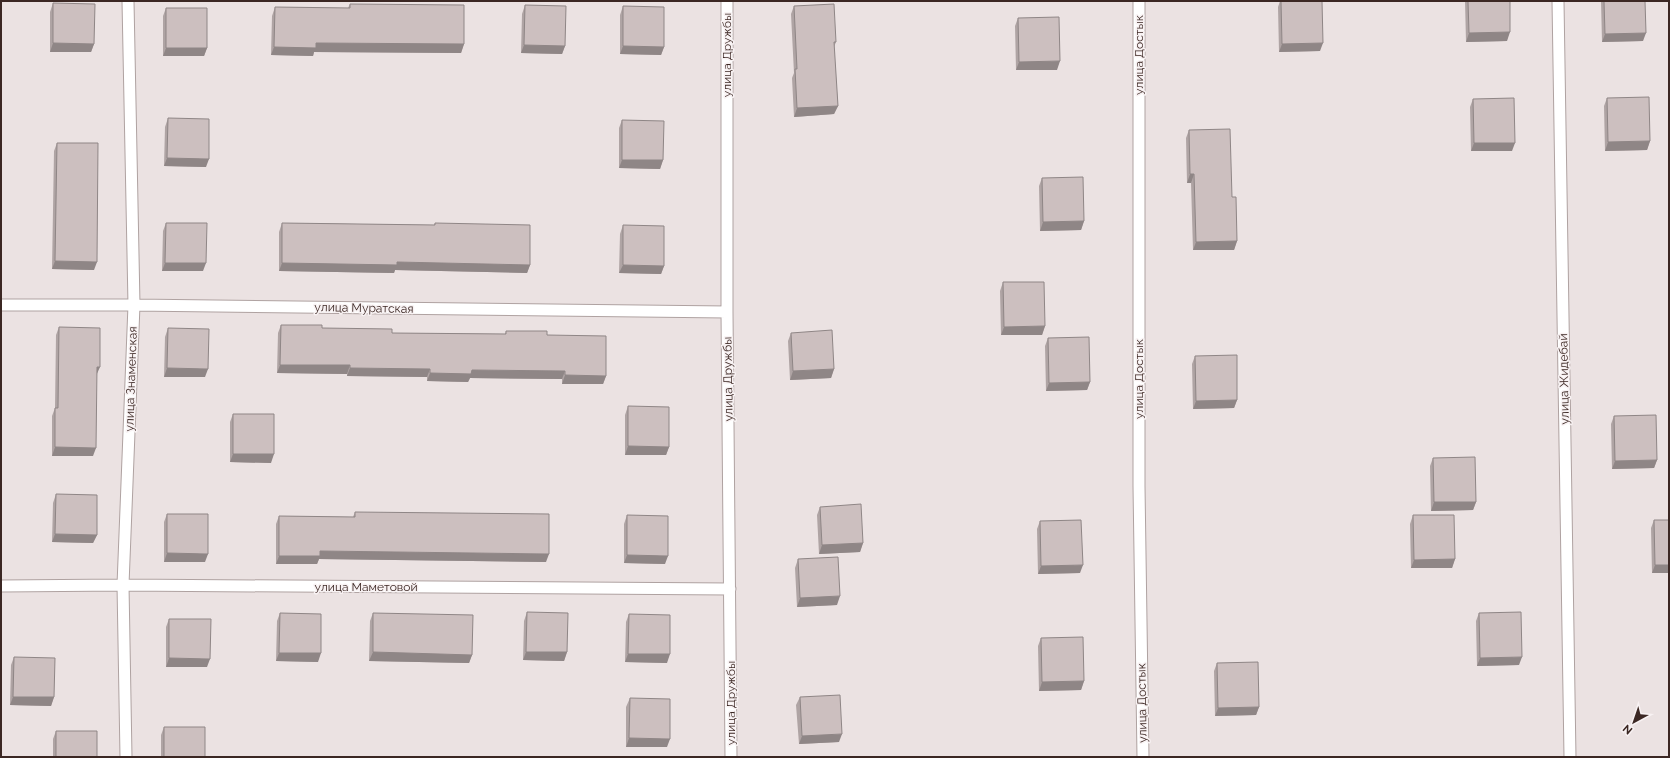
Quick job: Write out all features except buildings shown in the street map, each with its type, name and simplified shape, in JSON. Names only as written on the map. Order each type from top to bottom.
[{"type":"street","name":"улица Знаменская","points":[[126,757],[123,585],[134,305],[128,1]]},
{"type":"street","name":"улица Дружбы","points":[[727,1],[727,312],[732,757]]},
{"type":"street","name":"улица Достык","points":[[1139,1],[1139,486],[1143,757]]},
{"type":"street","name":"улица Жидебай","points":[[1558,1],[1570,757]]},
{"type":"street","name":"улица Муратская","points":[[1,305],[134,305],[727,312]]},
{"type":"street","name":"улица Маметовой","points":[[1,586],[123,585],[730,590]]}]
